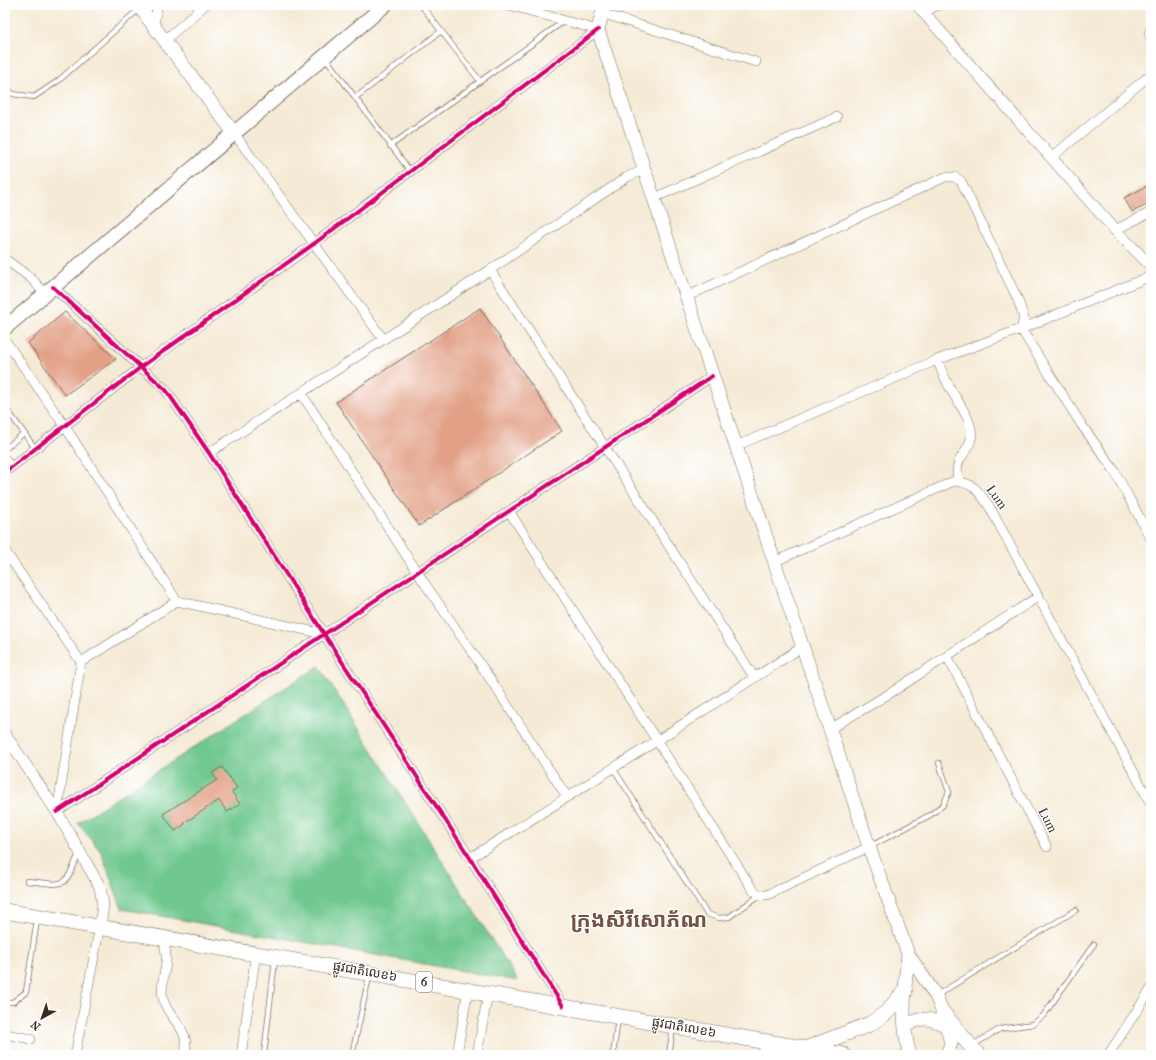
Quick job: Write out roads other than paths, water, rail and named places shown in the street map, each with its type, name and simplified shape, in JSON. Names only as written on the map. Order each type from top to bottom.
[{"type":"highway","name":"ផ្លូវជាតិលេខ៦","points":[[5,911],[256,952],[674,1025],[764,1048],[843,1055]]},
{"type":"highway","points":[[809,1052],[870,1024],[886,1013],[904,991]]},
{"type":"highway","points":[[943,1013],[974,1051]]},
{"type":"main road","points":[[5,328],[385,5]]},
{"type":"main road","points":[[139,6],[234,133]]},
{"type":"main road","points":[[602,9],[598,30],[644,170],[869,848],[908,954],[936,996],[948,1027],[951,1043],[947,1055]]},
{"type":"main road","points":[[908,954],[904,991],[904,1026],[910,1055]]},
{"type":"main road","points":[[904,1026],[924,1018],[938,1021],[948,1027]]},
{"type":"street","points":[[154,27],[158,5]]},
{"type":"street","points":[[164,41],[205,5]]},
{"type":"street","points":[[509,5],[598,30]]},
{"type":"street","points":[[937,5],[921,9],[1115,230],[1151,266]]},
{"type":"street","points":[[602,9],[756,62]]},
{"type":"street","points":[[1151,28],[1149,33],[1151,39]]},
{"type":"street","points":[[5,472],[12,465],[141,367],[315,242],[598,30]]},
{"type":"street","points":[[1051,158],[1151,74]]},
{"type":"street","points":[[654,198],[837,118]]},
{"type":"street","points":[[234,133],[315,242],[383,340]]},
{"type":"street","points":[[209,453],[490,270],[627,177],[644,170]]},
{"type":"street","points":[[686,296],[945,178],[954,177],[961,181],[1018,300],[1024,318],[1021,329],[1081,424],[1114,470],[1151,539]]},
{"type":"street","points":[[1115,230],[1151,212]]},
{"type":"street","points":[[5,259],[49,290],[141,367],[166,390],[209,453],[324,634],[470,858],[563,1006]]},
{"type":"street","points":[[490,270],[754,677]]},
{"type":"street","points":[[736,446],[936,360],[1021,329],[1151,276]]},
{"type":"street","points":[[5,340],[64,425],[177,601],[324,634]]},
{"type":"street","points":[[774,562],[954,481],[958,481],[958,460],[972,438],[971,430],[966,415],[949,387],[936,360]]},
{"type":"street","points":[[57,812],[712,376]]},
{"type":"street","points":[[301,393],[417,572],[487,674],[567,797]]},
{"type":"street","name":"Lum","points":[[958,481],[967,482],[976,490],[989,506],[1151,804]]},
{"type":"street","points":[[509,511],[658,740],[753,890],[760,895],[767,895],[869,848]]},
{"type":"street","points":[[5,551],[81,662],[57,812]]},
{"type":"street","points":[[830,729],[892,692],[1039,596]]},
{"type":"street","points":[[81,662],[177,601]]},
{"type":"street","points":[[470,858],[658,740],[802,647]]},
{"type":"street","name":"Lum","points":[[947,656],[1048,847]]},
{"type":"street","points":[[5,734],[57,812],[100,887],[103,905],[100,926],[75,1055]]},
{"type":"street","points":[[164,937],[166,961],[162,979],[163,999],[169,1011],[179,1023],[183,1032],[187,1044],[185,1055]]},
{"type":"street","points":[[242,1055],[256,952]]},
{"type":"street","points":[[457,1055],[468,989]]},
{"type":"street","points":[[1108,1055],[1151,989]]},
{"type":"street","points":[[477,1055],[488,993]]},
{"type":"street","points":[[5,1034],[31,1039]]},
{"type":"lane","points":[[421,5],[480,81]]},
{"type":"lane","points":[[5,86],[13,94],[34,97],[58,81],[139,6]]},
{"type":"lane","points":[[390,146],[564,21]]},
{"type":"lane","points":[[355,98],[441,31]]},
{"type":"lane","points":[[324,56],[410,171]]},
{"type":"lane","points":[[5,407],[35,448]]},
{"type":"lane","points":[[5,449],[24,433]]},
{"type":"lane","points":[[5,456],[12,465]]},
{"type":"lane","points":[[869,848],[930,815],[943,805],[949,792],[939,763]]},
{"type":"lane","points":[[613,768],[706,914],[719,918],[729,917],[760,895]]},
{"type":"lane","points":[[27,881],[55,884],[64,882],[70,874],[80,851]]},
{"type":"lane","points":[[936,996],[1076,910]]},
{"type":"lane","points":[[5,1002],[12,1002],[26,992],[37,916]]},
{"type":"lane","points":[[974,1051],[1000,1029],[1033,1024],[1043,1016],[1094,944]]},
{"type":"lane","points":[[264,1055],[276,956]]},
{"type":"lane","points":[[352,1055],[370,972]]},
{"type":"lane","points":[[613,1055],[618,1015]]},
{"type":"lane","points":[[669,1055],[674,1025]]},
{"type":"district","name":"ក្រុងសិរីសោភ័ណ","points":[[639,920]]}]
